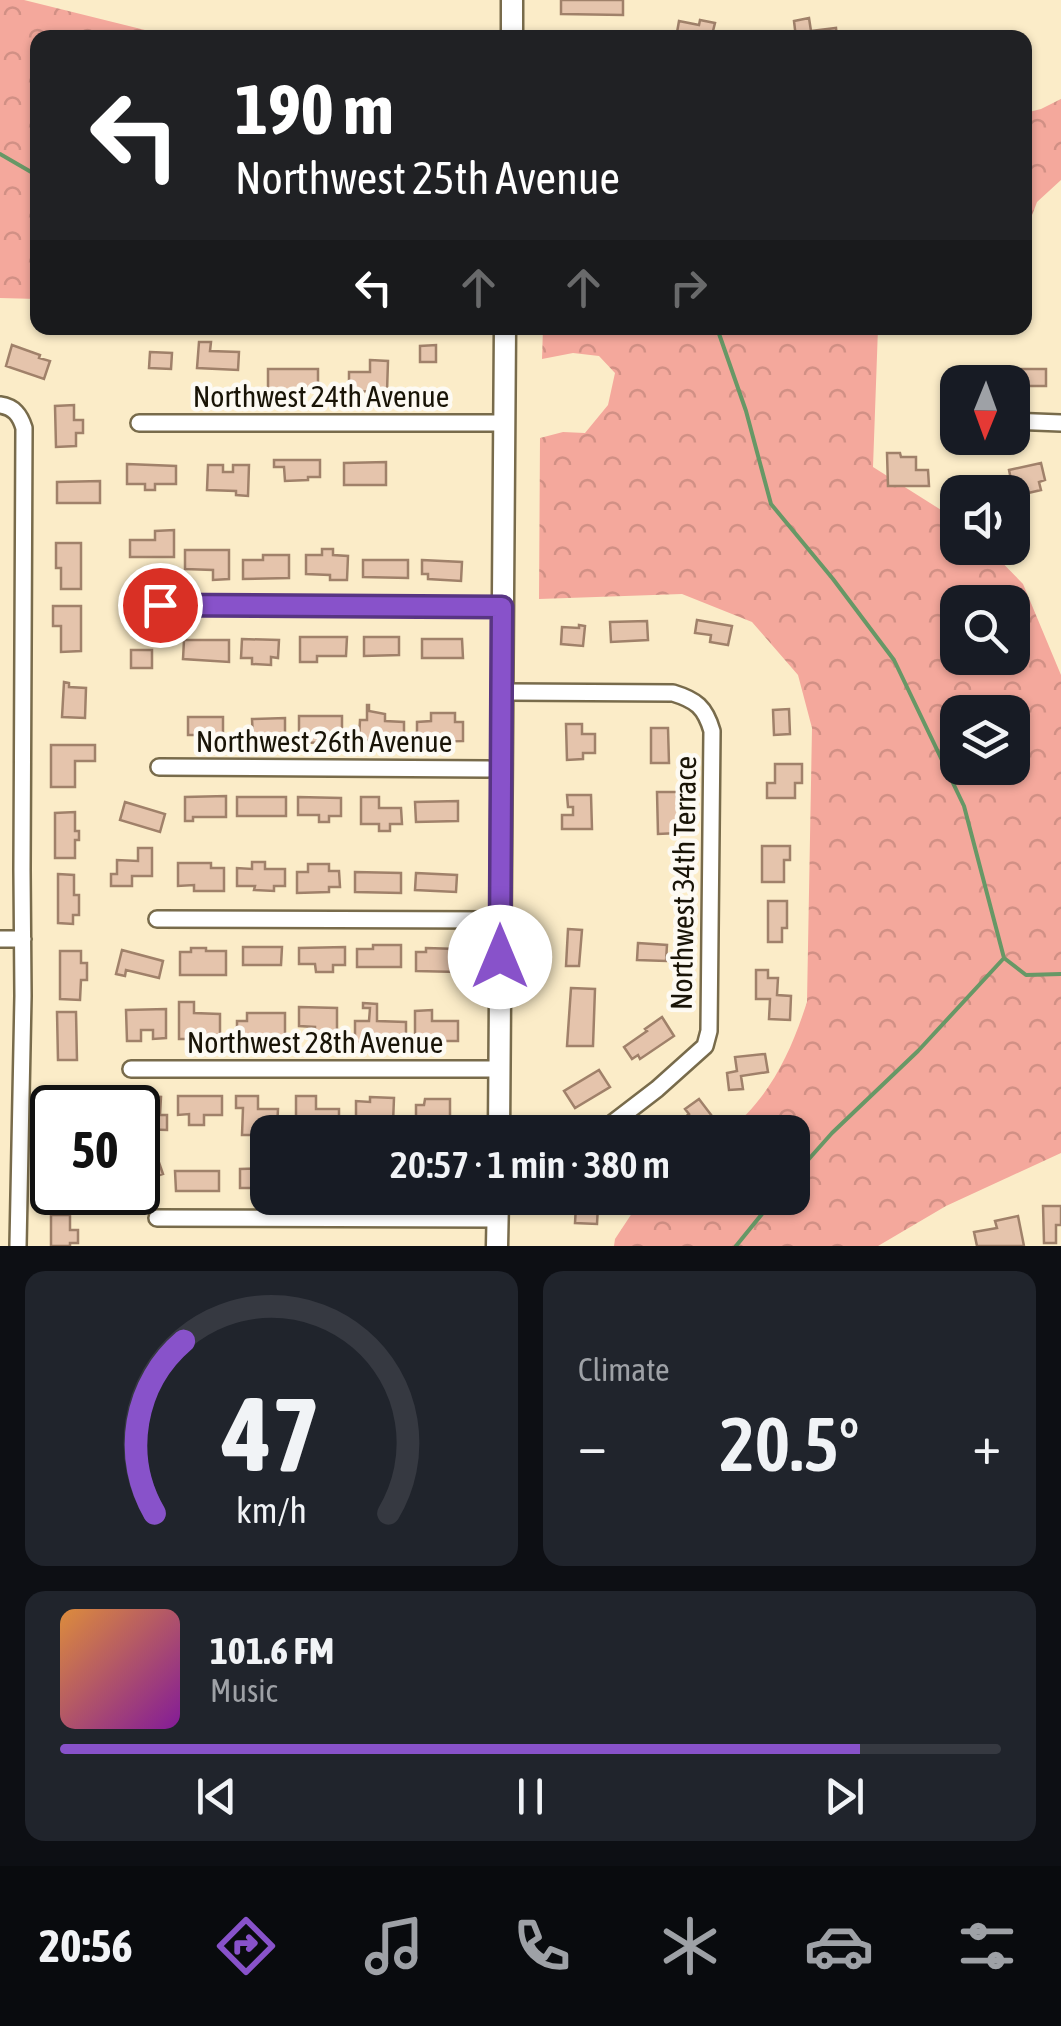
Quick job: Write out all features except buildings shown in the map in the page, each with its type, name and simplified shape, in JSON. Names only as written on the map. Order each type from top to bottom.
[{"type":"main road","points":[[512,0],[512,30]]},
{"type":"main road","points":[[499,1115],[505,335]]},
{"type":"main road","points":[[498,1215],[498,1246]]},
{"type":"street","points":[[0,405],[15,410],[24,428],[18,1246]]},
{"type":"street","points":[[1030,422],[1061,423]]},
{"type":"street","name":"Northwest 24th Avenue","points":[[139,423],[503,424]]},
{"type":"street","points":[[160,605],[502,607]]},
{"type":"street","name":"Northwest 34th Terrace","points":[[502,692],[673,694],[692,699],[708,716],[712,731],[709,1031],[705,1046],[624,1115]]},
{"type":"street","name":"Northwest 26th Avenue","points":[[159,767],[488,769]]},
{"type":"street","points":[[157,919],[500,920]]},
{"type":"street","points":[[0,939],[23,939]]},
{"type":"street","name":"Northwest 28th Avenue","points":[[131,1069],[499,1069]]},
{"type":"street","points":[[157,1218],[498,1220]]},
{"type":"green space","points":[[0,0],[24,0],[145,30],[30,30],[30,299],[0,298]]},
{"type":"green space","points":[[1061,99],[1061,180],[1037,202],[1032,215],[1032,111]]},
{"type":"green space","points":[[543,335],[878,335],[873,467],[940,509],[940,565],[1005,565],[1023,585],[940,585],[940,675],[1030,675],[1030,601],[1061,675],[1061,1153],[946,1206],[878,1246],[614,1246],[631,1215],[810,1215],[810,1115],[745,1115],[777,1074],[807,1002],[812,728],[798,675],[752,622],[682,594],[539,599],[540,438],[563,432],[585,433],[608,405],[615,373],[599,356],[573,353],[542,359]]},
{"type":"waterway","points":[[0,154],[30,171]]},
{"type":"waterway","points":[[719,335],[746,411],[771,504],[894,660],[964,806],[1004,958],[918,1051],[810,1158]]},
{"type":"waterway","points":[[1004,958],[1026,975],[1061,974]]},
{"type":"waterway","points":[[736,1246],[761,1215]]},
{"type":"route","points":[[160,605],[502,607],[500,957]]}]
